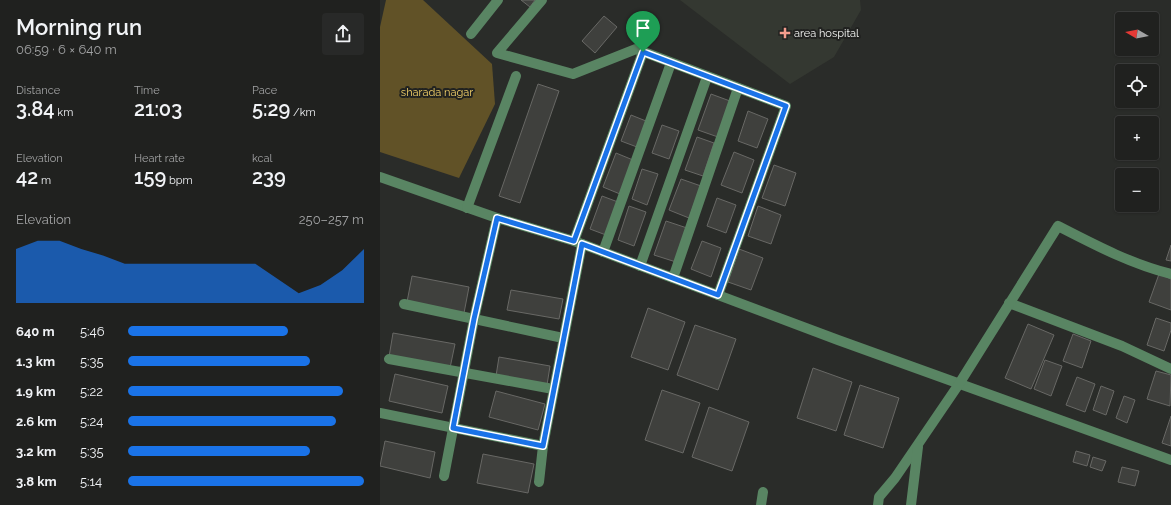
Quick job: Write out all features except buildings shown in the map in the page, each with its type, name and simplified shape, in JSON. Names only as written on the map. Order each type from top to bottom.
[{"type":"street","points":[[471,34],[498,0]]},
{"type":"street","points":[[542,0],[497,54],[573,74],[636,50],[786,106],[718,295]]},
{"type":"street","points":[[539,482],[543,446],[563,338],[578,243],[643,52]]},
{"type":"street","points":[[603,252],[671,63]]},
{"type":"street","points":[[468,208],[516,76]]},
{"type":"street","points":[[640,266],[707,76]]},
{"type":"street","points":[[673,278],[738,88]]},
{"type":"street","points":[[380,177],[497,218],[578,243],[959,384],[1171,460]]},
{"type":"street","points":[[444,476],[474,319],[497,218]]},
{"type":"street","points":[[878,505],[879,497],[895,478],[959,384],[1058,226],[1105,251],[1151,269],[1171,274]]},
{"type":"street","points":[[1009,303],[1122,346],[1171,369]]},
{"type":"street","points":[[404,304],[563,338]]},
{"type":"street","points":[[389,360],[554,389]]},
{"type":"street","points":[[380,413],[543,446]]},
{"type":"street","points":[[911,505],[918,444]]},
{"type":"street","points":[[761,505],[763,492]]},
{"type":"shaded area","name":"area hospital","points":[[680,0],[860,0],[861,10],[834,57],[790,84]]},
{"type":"green space","name":"sharada nagar","points":[[386,0],[423,0],[492,64],[495,104],[459,178],[380,152],[380,27]]},
{"type":"place","name":"area hospital","points":[[785,33]]},
{"type":"route","points":[[643,52],[786,106],[718,295],[582,244],[543,446],[453,428],[474,319],[497,218],[574,241],[643,52]]}]
